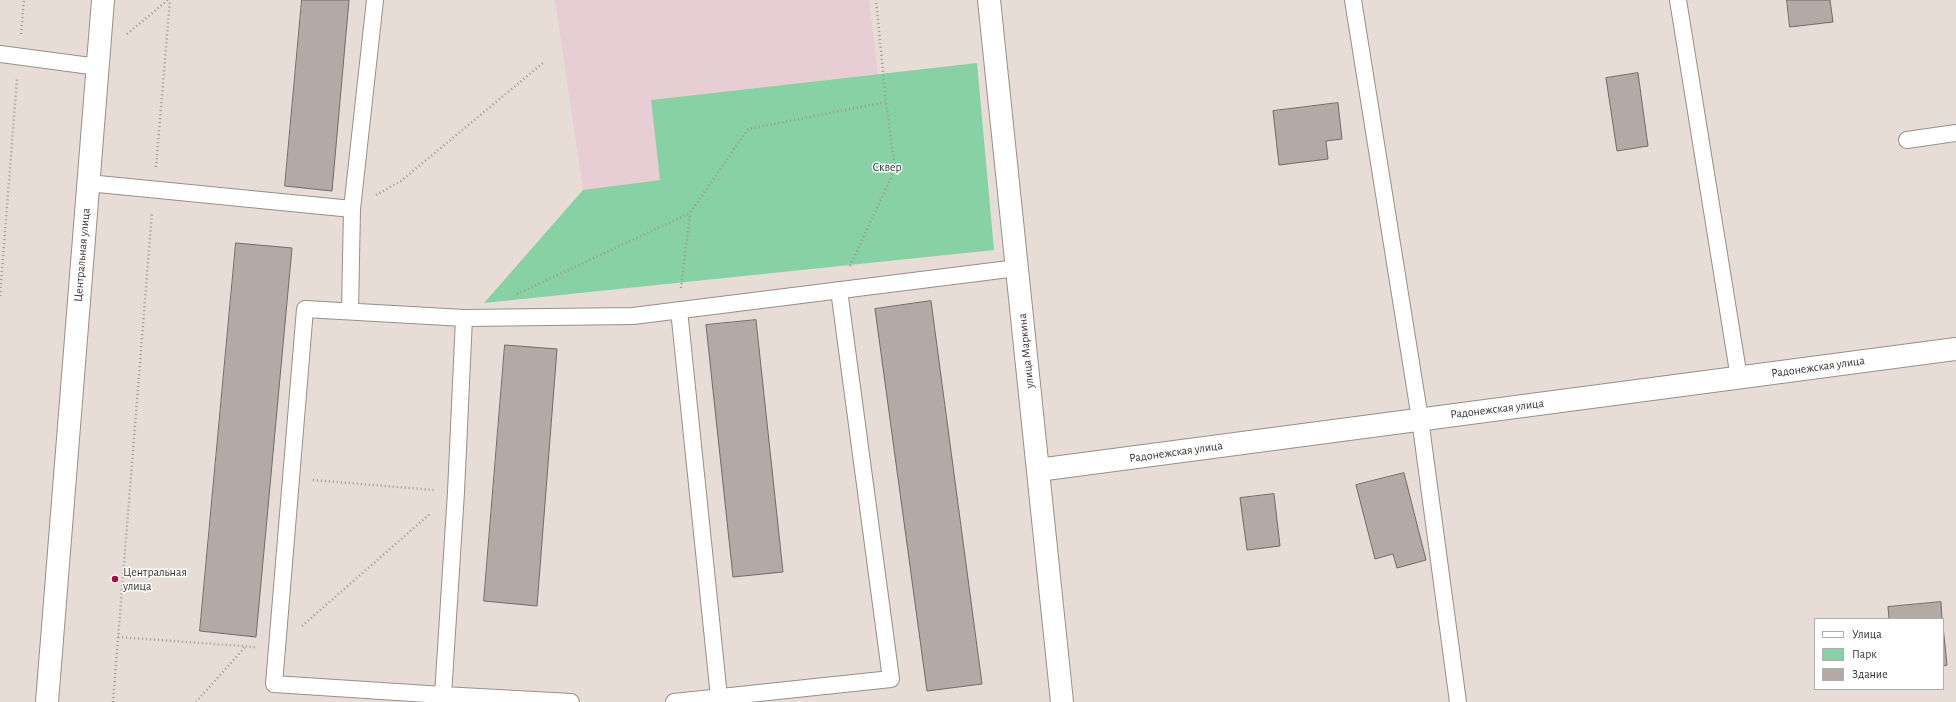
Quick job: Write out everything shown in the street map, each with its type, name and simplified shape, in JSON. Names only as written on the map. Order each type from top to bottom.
[{"type":"street","name":"Центральная улица","points":[[47,702],[103,0]]},
{"type":"street","name":"улица Маркина","points":[[989,0],[1062,702]]},
{"type":"street","name":"Радонежская улица","points":[[1038,470],[1956,349]]},
{"type":"lane","points":[[350,312],[352,209],[375,0]]},
{"type":"lane","points":[[1354,0],[1420,420],[1458,702]]},
{"type":"lane","points":[[1678,0],[1739,378]]},
{"type":"lane","points":[[0,54],[98,67]]},
{"type":"lane","points":[[1907,140],[1956,132]]},
{"type":"lane","points":[[88,183],[352,209]]},
{"type":"lane","points":[[571,702],[274,684],[305,309],[464,318],[634,316],[1017,268]]},
{"type":"lane","points":[[674,702],[891,679],[839,290]]},
{"type":"lane","points":[[679,310],[719,697]]},
{"type":"lane","points":[[443,695],[456,492],[464,318]]},
{"type":"path","points":[[0,296],[24,0]]},
{"type":"path","points":[[127,34],[169,0]]},
{"type":"path","points":[[113,702],[169,0]]},
{"type":"path","points":[[839,290],[895,169],[886,102],[876,0]]},
{"type":"path","points":[[352,209],[401,181],[543,63]]},
{"type":"path","points":[[679,310],[690,213],[748,130],[886,102]]},
{"type":"path","points":[[513,295],[690,213]]},
{"type":"path","points":[[291,478],[456,492]]},
{"type":"path","points":[[118,637],[277,648],[456,492]]},
{"type":"path","points":[[196,702],[246,646]]},
{"type":"shaded area","points":[[555,0],[869,0],[878,74],[651,100],[660,180],[583,190]]},
{"type":"green space","name":"Сквер","points":[[977,63],[994,250],[484,303],[583,190],[660,180],[651,100]]},
{"type":"building","points":[[302,0],[349,0],[332,191],[285,186]]},
{"type":"building","points":[[1787,0],[1830,0],[1833,22],[1790,27]]},
{"type":"building","points":[[1638,73],[1648,146],[1617,151],[1606,78]]},
{"type":"building","points":[[1338,103],[1342,139],[1326,141],[1328,159],[1279,165],[1273,111]]},
{"type":"building","points":[[236,243],[292,248],[256,637],[200,631]]},
{"type":"building","points":[[931,301],[982,684],[927,691],[875,309]]},
{"type":"building","points":[[756,320],[783,572],[733,577],[706,325]]},
{"type":"building","points":[[505,345],[557,349],[537,606],[484,601]]},
{"type":"building","points":[[1404,473],[1426,560],[1397,568],[1393,554],[1375,559],[1356,485]]},
{"type":"building","points":[[1274,494],[1280,546],[1247,550],[1240,498]]},
{"type":"building","points":[[1941,602],[1942,618],[1889,618],[1888,607]]},
{"type":"building","points":[[1944,636],[1947,665],[1944,666]]},
{"type":"place","name":"Центральная улица","points":[[115,579]]}]
